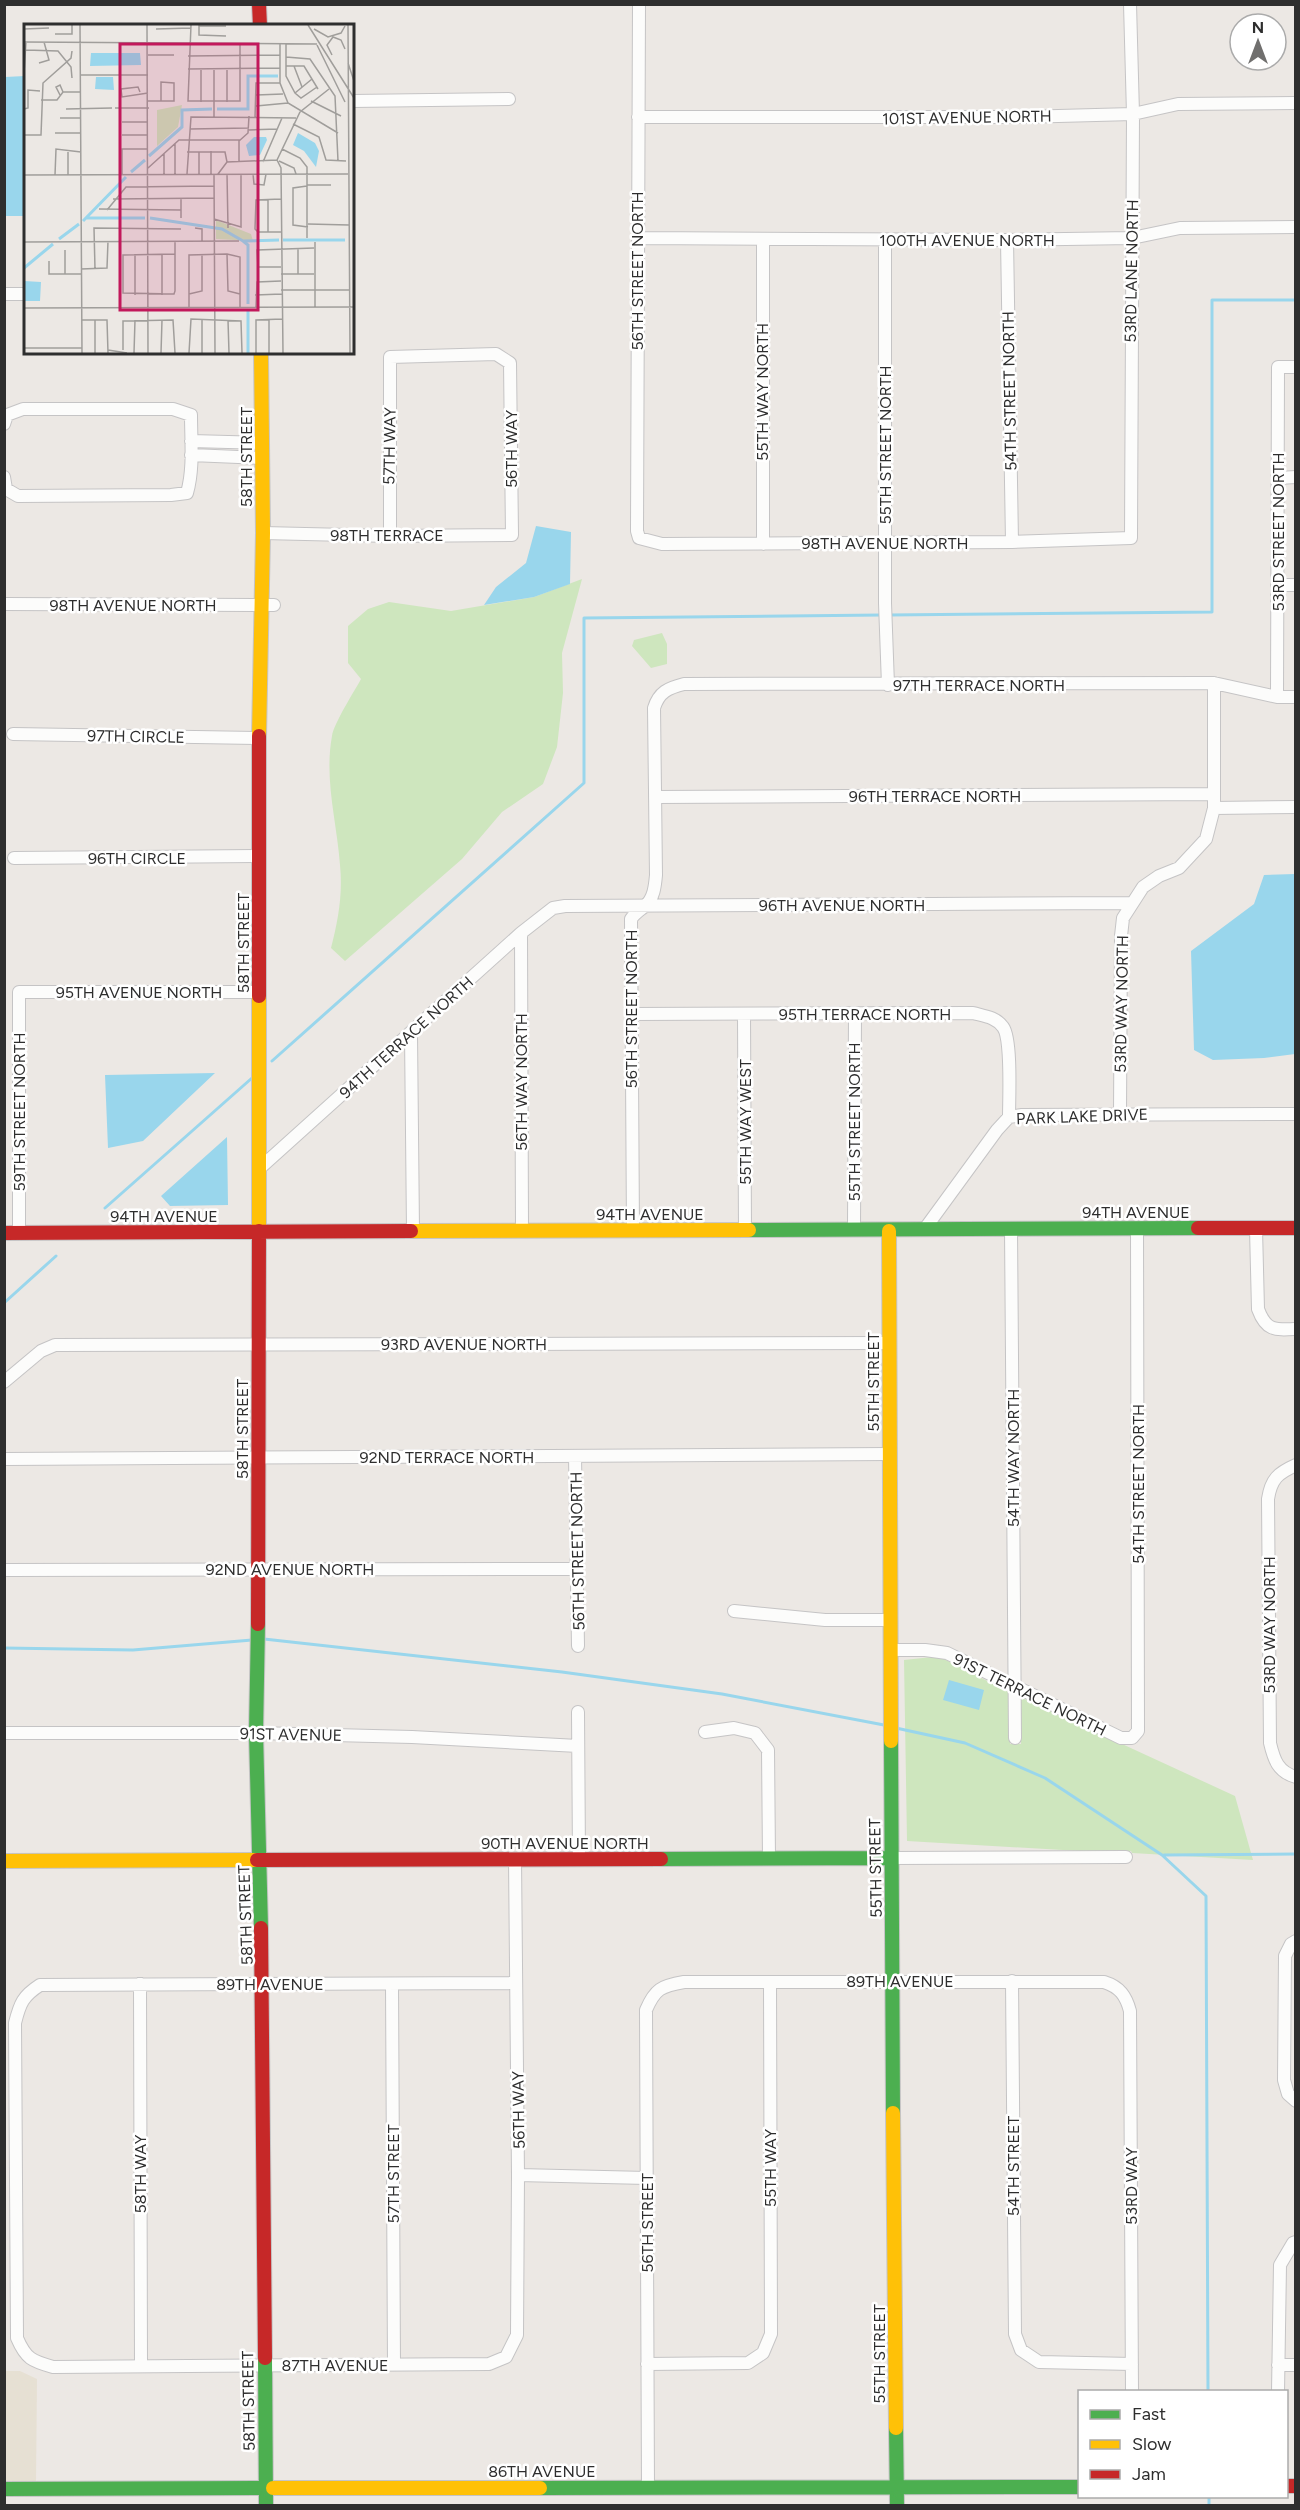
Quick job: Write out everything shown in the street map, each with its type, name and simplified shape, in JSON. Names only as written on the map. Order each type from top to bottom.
[{"type":"street","points":[[259,4],[260,24]]},
{"type":"street","name":"56TH STREET NORTH","points":[[639,4],[636,377],[637,531],[639,538]]},
{"type":"street","name":"53RD LANE NORTH","points":[[1130,4],[1133,114],[1131,538]]},
{"type":"street","points":[[354,101],[509,99]]},
{"type":"street","name":"101ST AVENUE NORTH","points":[[638,117],[898,118],[1133,114],[1178,104],[1296,103]]},
{"type":"street","name":"100TH AVENUE NORTH","points":[[638,238],[1007,240],[1132,238],[1180,228],[1296,227]]},
{"type":"street","name":"55TH WAY NORTH","points":[[763,240],[763,544]]},
{"type":"street","name":"55TH STREET NORTH","points":[[885,240],[885,627],[888,685]]},
{"type":"street","name":"54TH STREET NORTH","points":[[1007,240],[1012,542]]},
{"type":"street","points":[[4,294],[24,294]]},
{"type":"street","name":"58TH STREET","points":[[261,354],[263,532],[268,605],[260,738],[259,1569],[256,1733],[263,1984],[266,2505]]},
{"type":"street","name":"57TH WAY","points":[[390,536],[390,357],[496,354],[510,363]]},
{"type":"street","name":"56TH WAY","points":[[510,363],[512,535]]},
{"type":"street","name":"53RD STREET NORTH","points":[[1277,697],[1278,367],[1296,367]]},
{"type":"street","points":[[5,483],[18,496],[187,493],[191,455],[190,415],[173,409],[23,409],[6,420]]},
{"type":"street","points":[[191,441],[263,443]]},
{"type":"street","points":[[191,455],[263,458]]},
{"type":"street","points":[[1278,478],[1296,477]]},
{"type":"street","name":"98TH TERRACE","points":[[263,532],[390,536],[512,535]]},
{"type":"street","name":"98TH AVENUE NORTH","points":[[639,538],[662,544],[763,544],[1012,542],[1131,538]]},
{"type":"street","points":[[1279,585],[1296,585]]},
{"type":"street","name":"98TH AVENUE NORTH","points":[[4,604],[268,605]]},
{"type":"street","name":"97TH TERRACE NORTH","points":[[663,692],[684,684],[1214,683],[1277,697],[1296,697]]},
{"type":"street","name":"53RD WAY NORTH","points":[[1120,1114],[1123,918],[1143,887],[1159,876],[1179,868],[1206,839],[1214,808],[1214,683]]},
{"type":"street","name":"56TH STREET NORTH","points":[[633,1231],[631,919],[635,912],[646,906],[654,893],[656,875],[654,708],[663,692]]},
{"type":"street","name":"97TH CIRCLE","points":[[13,734],[260,738]]},
{"type":"street","name":"96TH TERRACE NORTH","points":[[655,797],[1214,794]]},
{"type":"street","points":[[1214,808],[1296,807]]},
{"type":"street","name":"96TH CIRCLE","points":[[14,858],[260,856]]},
{"type":"street","name":"96TH AVENUE NORTH","points":[[553,908],[565,906],[1131,903]]},
{"type":"street","name":"94TH TERRACE NORTH","points":[[260,1168],[521,933],[553,908]]},
{"type":"street","name":"56TH WAY NORTH","points":[[521,933],[522,1231]]},
{"type":"street","name":"95TH AVENUE NORTH","points":[[19,992],[259,992]]},
{"type":"street","name":"59TH STREET NORTH","points":[[19,992],[19,1233]]},
{"type":"street","name":"95TH TERRACE NORTH","points":[[631,1014],[973,1013],[992,1017],[1004,1028],[1008,1042],[1009,1117]]},
{"type":"street","name":"55TH WAY WEST","points":[[744,1014],[746,1231]]},
{"type":"street","name":"55TH STREET NORTH","points":[[854,1230],[855,1014]]},
{"type":"street","points":[[411,1034],[413,1231]]},
{"type":"street","name":"PARK LAKE DRIVE","points":[[924,1230],[1009,1117],[1022,1115],[1296,1114]]},
{"type":"street","name":"54TH STREET NORTH","points":[[1132,1738],[1138,1731],[1137,1228]]},
{"type":"street","points":[[1256,1228],[1258,1309],[1263,1321],[1274,1330],[1296,1329]]},
{"type":"street","name":"94TH AVENUE","points":[[4,1233],[1296,1228]]},
{"type":"street","name":"54TH WAY NORTH","points":[[1011,1229],[1015,1738]]},
{"type":"street","name":"55TH STREET","points":[[889,1231],[891,1858],[894,1982],[897,2505]]},
{"type":"street","name":"93RD AVENUE NORTH","points":[[4,1382],[41,1351],[55,1345],[890,1343]]},
{"type":"street","name":"92ND TERRACE NORTH","points":[[4,1459],[890,1454]]},
{"type":"street","name":"56TH STREET NORTH","points":[[575,1456],[578,1646]]},
{"type":"street","name":"53RD WAY NORTH","points":[[1291,1775],[1274,1762],[1270,1743],[1268,1499],[1270,1485],[1278,1472],[1296,1465]]},
{"type":"street","name":"92ND AVENUE NORTH","points":[[4,1570],[576,1569]]},
{"type":"street","points":[[734,1611],[825,1620],[891,1620]]},
{"type":"street","name":"91ST TERRACE NORTH","points":[[891,1650],[925,1650],[947,1653],[1121,1738],[1132,1738]]},
{"type":"street","points":[[578,1712],[579,1859]]},
{"type":"street","points":[[705,1732],[734,1728],[755,1733],[768,1750],[769,1858]]},
{"type":"street","name":"91ST AVENUE","points":[[4,1733],[256,1733],[412,1737],[578,1746]]},
{"type":"street","name":"90TH AVENUE NORTH","points":[[4,1861],[1126,1857]]},
{"type":"street","name":"56TH WAY","points":[[506,2357],[517,2335],[515,1859]]},
{"type":"street","points":[[1292,2097],[1284,2080],[1285,1956],[1293,1943]]},
{"type":"street","name":"89TH AVENUE","points":[[684,1982],[1012,1981],[1104,1982],[1115,1986]]},
{"type":"street","name":"54TH STREET","points":[[1012,1981],[1015,2334],[1021,2350],[1039,2362],[1132,2364]]},
{"type":"street","name":"56TH STREET","points":[[648,2487],[646,2010],[653,1994],[666,1985],[684,1982]]},
{"type":"street","name":"55TH WAY","points":[[647,2364],[748,2363],[763,2353],[771,2334],[770,1982]]},
{"type":"street","name":"89TH AVENUE","points":[[24,2354],[17,2338],[15,2023],[26,1994],[40,1985],[516,1983]]},
{"type":"street","name":"58TH WAY","points":[[140,1984],[141,2365]]},
{"type":"street","name":"57TH STREET","points":[[392,1984],[394,2365]]},
{"type":"street","name":"53RD WAY","points":[[1115,1986],[1126,1997],[1130,2011],[1132,2390]]},
{"type":"street","points":[[518,2175],[647,2178]]},
{"type":"street","points":[[1278,2390],[1280,2265],[1294,2243]]},
{"type":"street","name":"87TH AVENUE","points":[[24,2354],[35,2362],[54,2367],[489,2364],[506,2357]]},
{"type":"street","points":[[1278,2365],[1296,2365]]},
{"type":"street","name":"86TH AVENUE","points":[[4,2489],[1078,2487]]},
{"type":"shaded area","points":[[5,2371],[20,2371],[37,2379],[36,2482],[5,2482]]},
{"type":"green space","points":[[582,579],[562,653],[563,693],[557,747],[543,784],[502,812],[462,859],[345,961],[331,948],[339,907],[341,876],[329,769],[334,730],[361,679],[348,663],[348,626],[368,609],[389,602],[451,611],[534,597]]},
{"type":"green space","points":[[662,633],[667,644],[667,664],[651,668],[632,646],[634,640]]},
{"type":"green space","points":[[932,1657],[944,1659],[1009,1692],[1010,1744],[1021,1744],[1020,1697],[1235,1796],[1253,1860],[1132,1853],[1131,1851],[1097,1852],[907,1841],[904,1660]]},
{"type":"water","points":[[24,76],[24,216],[5,216],[5,77]]},
{"type":"water","points":[[536,526],[571,532],[570,584],[534,597],[484,605],[496,587],[526,563]]},
{"type":"water","points":[[1295,874],[1295,1054],[1213,1060],[1194,1050],[1191,951],[1254,904],[1264,875]]},
{"type":"water","points":[[215,1073],[143,1141],[108,1148],[105,1075]]},
{"type":"water","points":[[227,1137],[228,1205],[170,1206],[161,1196]]},
{"type":"water","points":[[949,1680],[984,1690],[979,1710],[943,1700]]},
{"type":"waterway","points":[[889,615],[1212,612],[1212,300],[1296,300]]},
{"type":"waterway","points":[[272,1061],[584,783],[584,618],[882,615]]},
{"type":"waterway","points":[[105,1208],[252,1078]]},
{"type":"waterway","points":[[4,1303],[56,1256]]},
{"type":"waterway","points":[[264,1639],[562,1672],[722,1694],[884,1725]]},
{"type":"waterway","points":[[4,1648],[133,1650],[252,1640]]},
{"type":"waterway","points":[[896,1728],[965,1743],[1045,1778],[1162,1855],[1206,1896],[1208,2390]]},
{"type":"waterway","points":[[1164,1855],[1296,1854]]},
{"type":"waterway","points":[[1209,2498],[1209,2506]]},
{"type":"traffic: fast","points":[[749,1230],[1198,1228]]},
{"type":"traffic: fast","points":[[258,1624],[256,1733],[261,1928]]},
{"type":"traffic: fast","points":[[891,1741],[893,2113]]},
{"type":"traffic: fast","points":[[661,1859],[891,1858]]},
{"type":"traffic: fast","points":[[265,2358],[266,2506]]},
{"type":"traffic: fast","points":[[896,2428],[897,2506]]},
{"type":"traffic: fast","points":[[540,2488],[1078,2487]]},
{"type":"traffic: fast","points":[[4,2489],[273,2488]]},
{"type":"traffic: slow","points":[[259,736],[263,533],[261,354]]},
{"type":"traffic: slow","points":[[259,996],[259,1231]]},
{"type":"traffic: slow","points":[[411,1231],[749,1230]]},
{"type":"traffic: slow","points":[[889,1231],[891,1741]]},
{"type":"traffic: slow","points":[[4,1861],[257,1860]]},
{"type":"traffic: slow","points":[[893,2113],[896,2428]]},
{"type":"traffic: slow","points":[[273,2488],[540,2488]]},
{"type":"traffic: jam","points":[[259,4],[260,24]]},
{"type":"traffic: jam","points":[[259,736],[259,996]]},
{"type":"traffic: jam","points":[[1198,1228],[1296,1228]]},
{"type":"traffic: jam","points":[[258,1624],[259,1231]]},
{"type":"traffic: jam","points":[[4,1233],[411,1231]]},
{"type":"traffic: jam","points":[[257,1860],[661,1859]]},
{"type":"traffic: jam","points":[[261,1928],[265,2358]]},
{"type":"traffic: jam","points":[[1288,2486],[1296,2486]]}]
